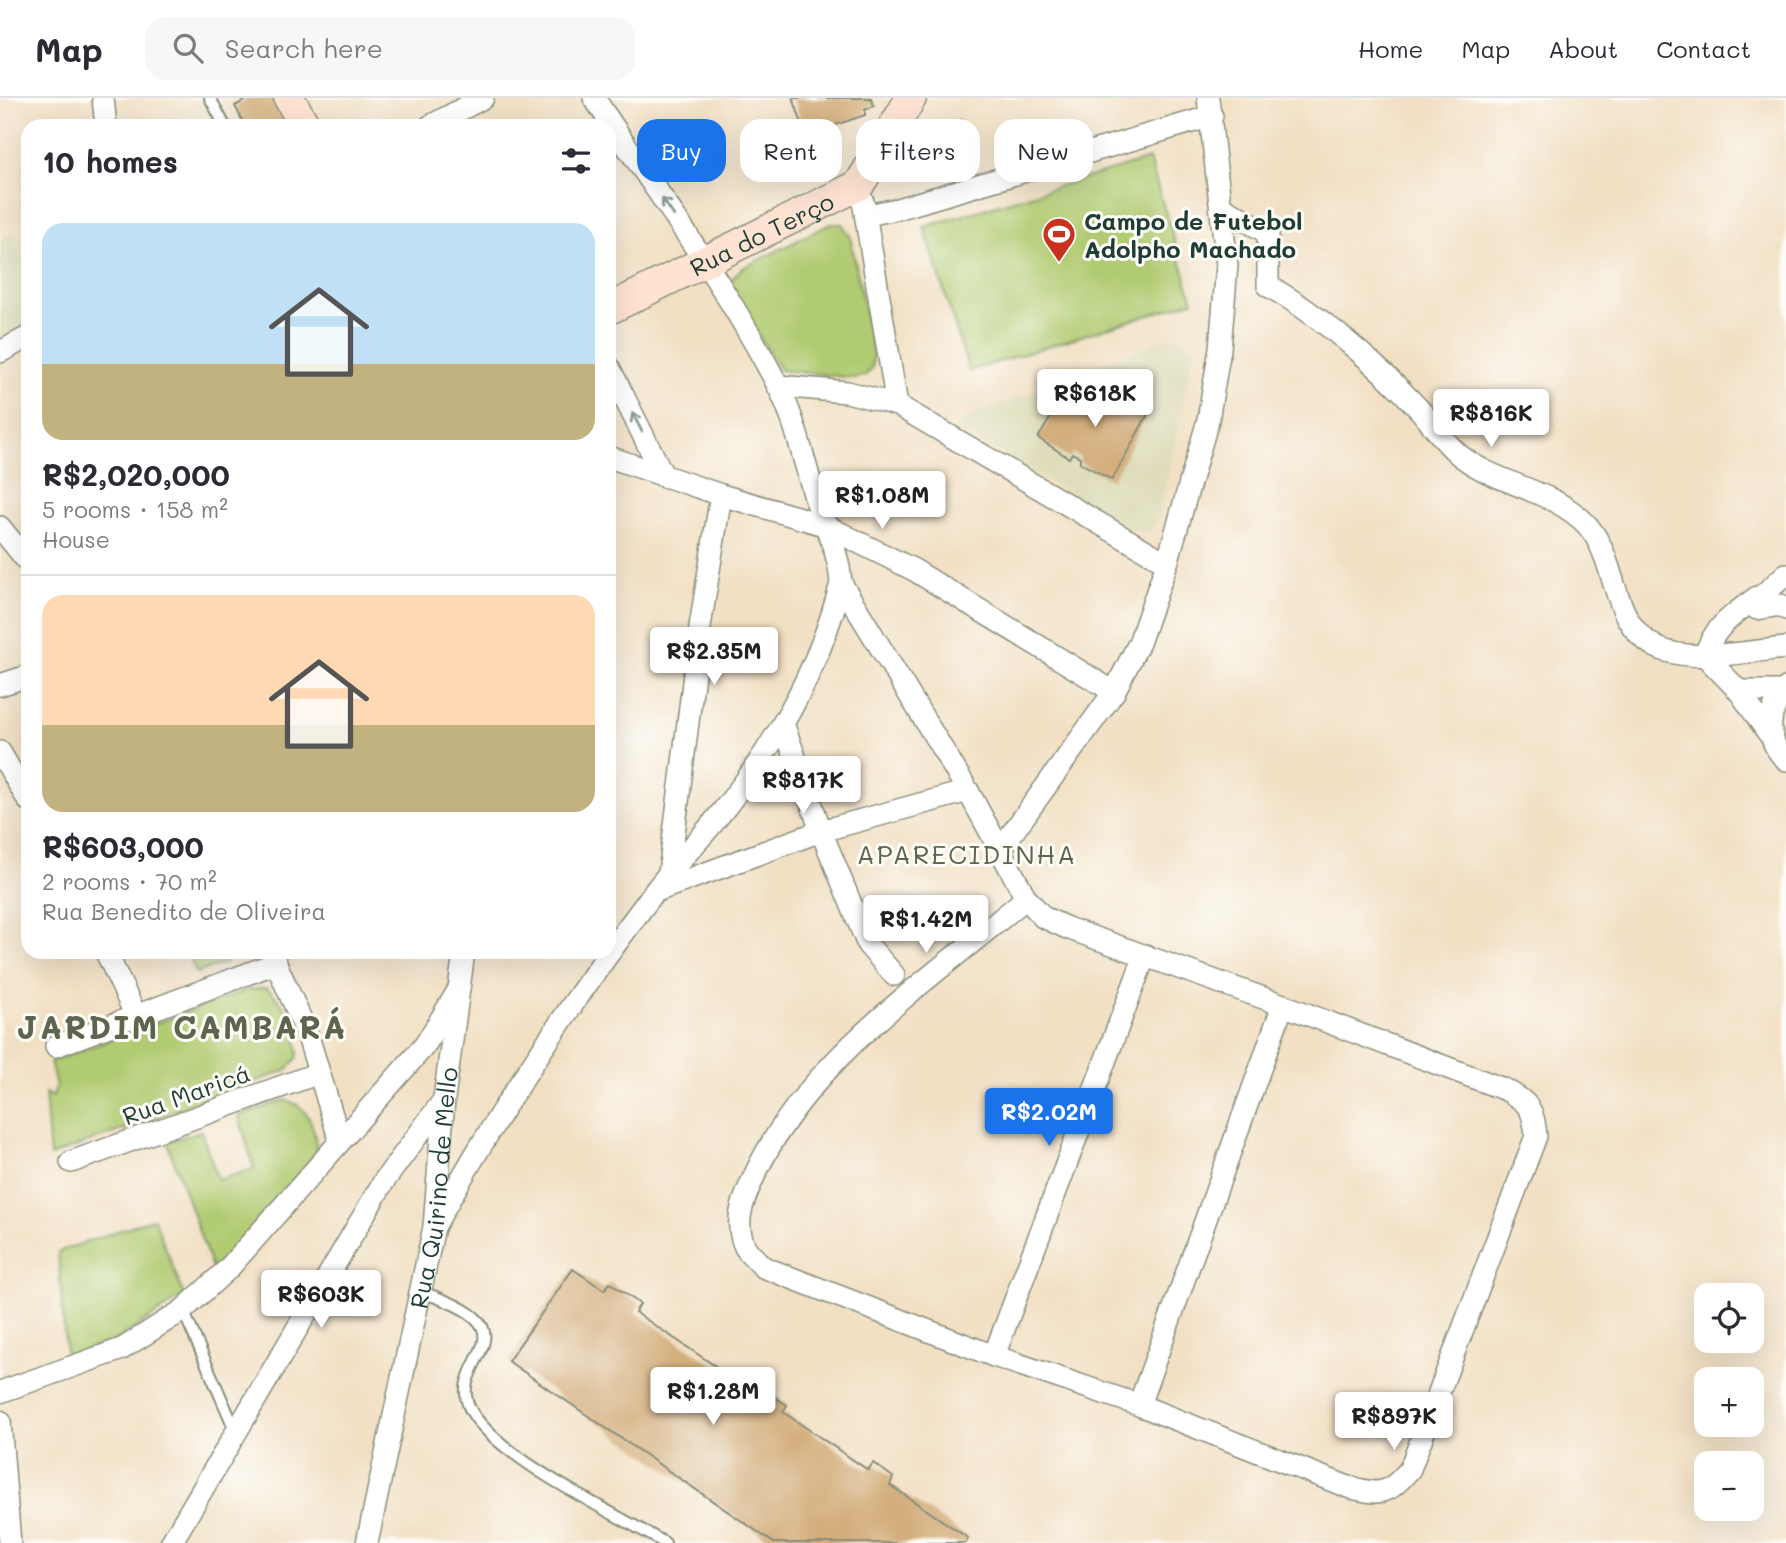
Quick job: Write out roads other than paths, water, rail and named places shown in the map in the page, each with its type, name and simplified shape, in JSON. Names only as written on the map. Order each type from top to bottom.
[{"type":"street","points":[[103,98],[105,119]]},
{"type":"street","points":[[289,98],[301,119]]},
{"type":"street","points":[[443,119],[483,98]]},
{"type":"street","points":[[593,98],[607,119]]},
{"type":"street","name":"Rua do Terço","points":[[616,306],[706,264],[859,186],[907,100]]},
{"type":"street","points":[[867,215],[1210,107],[1227,265],[1220,349],[1208,420],[1167,563],[1139,643],[1114,692],[1000,850]]},
{"type":"street","points":[[616,132],[706,264],[778,386],[800,440],[824,525],[836,548],[841,583],[968,792],[1026,898],[1043,916],[1067,928],[1283,1005],[1506,1090],[1527,1102],[1534,1116],[1536,1136],[1410,1469],[1396,1486],[1379,1494],[1348,1488],[1139,1405],[994,1356],[763,1267],[746,1249],[740,1229],[741,1205],[764,1153],[791,1110],[853,1043],[1026,898]]},
{"type":"street","points":[[859,186],[867,215],[897,405]]},
{"type":"street","points":[[1222,207],[1268,233],[1268,286],[1283,294],[1385,375],[1462,457],[1540,495],[1586,523],[1601,544],[1619,603],[1640,635],[1670,653],[1705,656],[1786,648]]},
{"type":"street","points":[[0,352],[21,341]]},
{"type":"street","points":[[616,381],[664,477]]},
{"type":"street","points":[[778,386],[847,392],[897,405],[1167,563]]},
{"type":"street","points":[[616,460],[721,495],[824,525],[914,570],[1114,692]]},
{"type":"street","points":[[669,873],[700,627],[721,495]]},
{"type":"street","points":[[0,527],[21,550]]},
{"type":"street","points":[[1705,656],[1709,640],[1726,620],[1786,574]]},
{"type":"street","points":[[616,946],[654,892],[714,821],[784,726],[825,639],[841,583]]},
{"type":"street","points":[[1757,597],[1752,605],[1754,608],[1781,605],[1786,609]]},
{"type":"street","points":[[1705,656],[1739,691],[1769,734],[1778,752],[1786,760]]},
{"type":"street","points":[[0,685],[21,678]]},
{"type":"street","points":[[1739,691],[1785,690]]},
{"type":"street","points":[[1769,734],[1772,712],[1785,690]]},
{"type":"street","points":[[784,726],[821,831],[868,945],[894,975]]},
{"type":"street","points":[[0,752],[21,788]]},
{"type":"street","points":[[654,892],[821,831],[968,792]]},
{"type":"street","points":[[994,1356],[1145,955]]},
{"type":"street","points":[[109,959],[136,1016]]},
{"type":"street","points":[[56,1046],[136,1016],[271,959]]},
{"type":"street","points":[[273,959],[307,1033],[340,1141]]},
{"type":"street","name":"Rua Quirino de Mello","points":[[367,1543],[434,1227],[444,1099],[463,959]]},
{"type":"street","points":[[434,1227],[463,1174],[527,1073],[607,959]]},
{"type":"street","points":[[0,1392],[122,1349],[183,1310],[228,1269],[425,1045],[459,989]]},
{"type":"street","points":[[1139,1405],[1283,1005]]},
{"type":"street","name":"Rua Maricá","points":[[71,1162],[318,1073]]},
{"type":"street","points":[[171,1543],[384,1181],[444,1099]]},
{"type":"street","points":[[0,1421],[10,1543]]},
{"type":"lane","points":[[210,98],[221,119]]},
{"type":"lane","points":[[421,1293],[463,1309],[483,1326],[487,1338],[484,1348],[466,1380],[465,1394],[476,1418],[527,1462],[665,1543]]},
{"type":"lane","points":[[183,1310],[236,1432]]},
{"type":"place","name":"Campo de Futebol Adolpho Machado","points":[[1059,264]]},
{"type":"district","name":"APARECIDINHA","points":[[967,854]]},
{"type":"district","name":"JARDIM CAMBARÁ","points":[[182,1026]]}]
